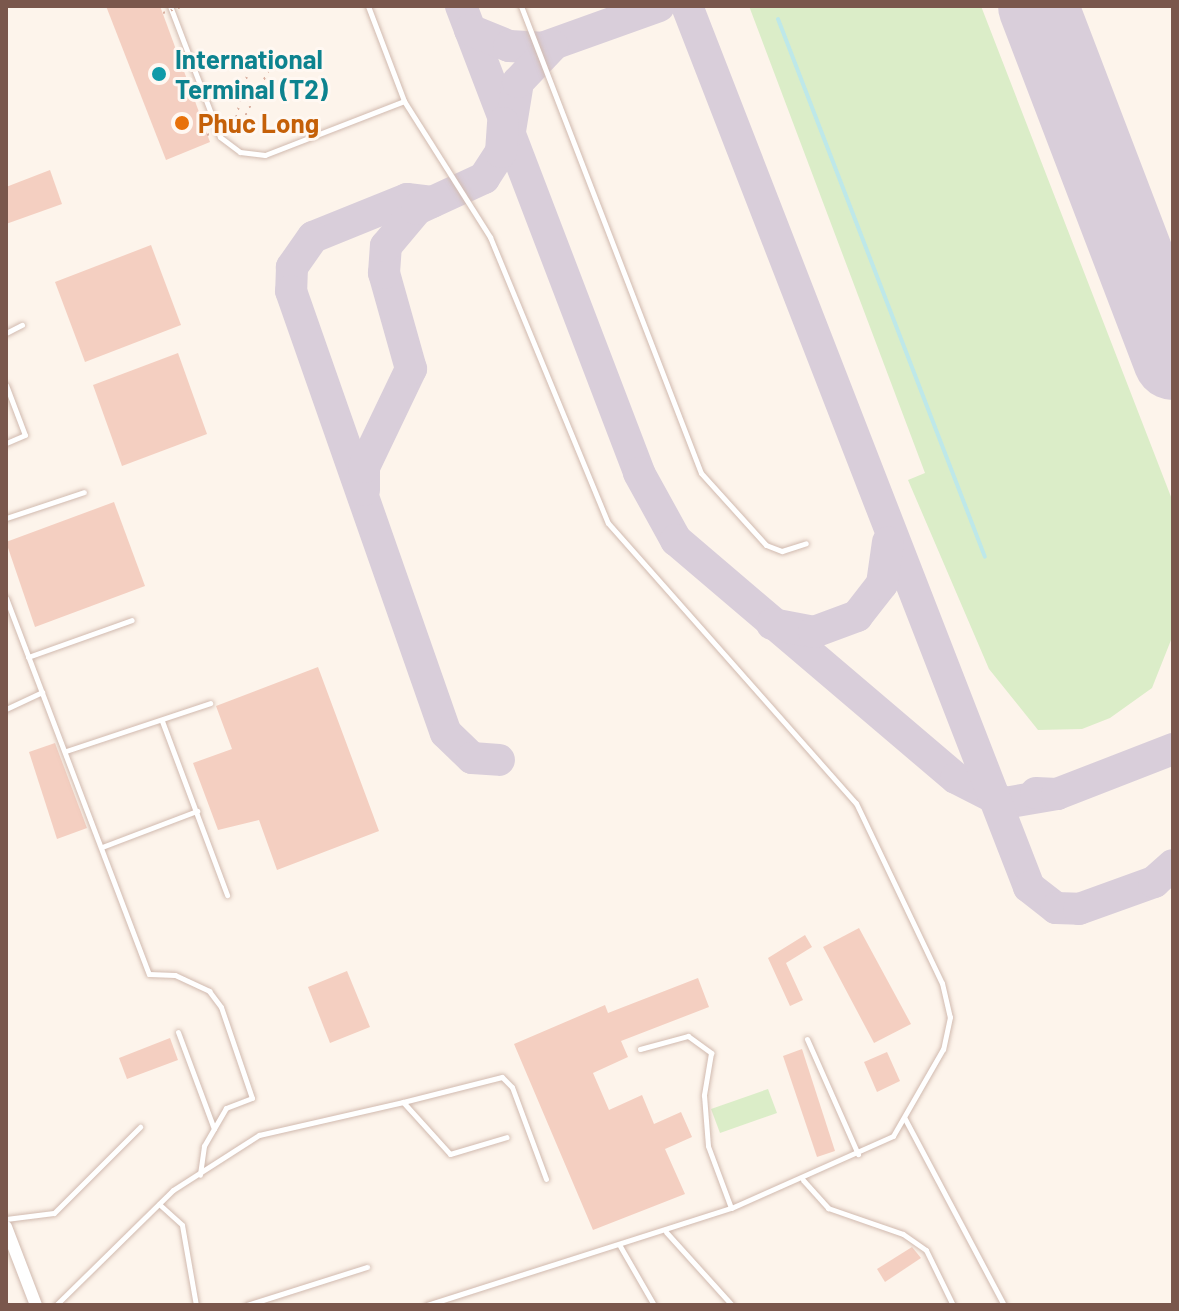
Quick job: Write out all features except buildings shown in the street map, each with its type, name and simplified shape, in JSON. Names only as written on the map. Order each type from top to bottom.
[{"type":"street","points":[[6,1227],[36,1305]]},
{"type":"lane","points":[[170,6],[220,137],[240,152],[273,152],[404,101]]},
{"type":"lane","points":[[368,6],[404,101],[490,237],[608,523],[842,786],[873,832],[942,983],[950,1017],[943,1049],[893,1136],[803,1180],[666,1232],[427,1305]]},
{"type":"lane","points":[[521,6],[701,473],[766,545],[782,551],[806,543]]},
{"type":"lane","points":[[6,333],[22,325]]},
{"type":"lane","points":[[6,385],[25,435],[6,443]]},
{"type":"lane","points":[[6,518],[84,492]]},
{"type":"lane","points":[[6,598],[149,974],[175,975],[209,991],[221,1007],[252,1098],[226,1108],[214,1129],[200,1175]]},
{"type":"lane","points":[[28,657],[132,620]]},
{"type":"lane","points":[[6,709],[42,692]]},
{"type":"lane","points":[[66,751],[210,703]]},
{"type":"lane","points":[[162,721],[227,895]]},
{"type":"lane","points":[[102,847],[197,811]]},
{"type":"lane","points":[[178,1032],[214,1129]]},
{"type":"lane","points":[[640,1049],[688,1036],[711,1053],[704,1095],[708,1146],[731,1208]]},
{"type":"lane","points":[[807,1039],[858,1154]]},
{"type":"lane","points":[[56,1305],[159,1204],[200,1175],[229,1148],[259,1135],[502,1077],[546,1179]]},
{"type":"lane","points":[[403,1102],[450,1154],[507,1137]]},
{"type":"lane","points":[[905,1118],[991,1271],[1004,1305]]},
{"type":"lane","points":[[6,1219],[54,1213],[140,1127]]},
{"type":"lane","points":[[803,1180],[828,1208],[903,1234],[926,1250],[953,1305]]},
{"type":"lane","points":[[159,1204],[182,1225],[196,1305]]},
{"type":"lane","points":[[666,1232],[732,1305]]},
{"type":"lane","points":[[620,1246],[654,1305]]},
{"type":"lane","points":[[247,1305],[367,1267]]},
{"type":"path","points":[[163,13],[184,6]]},
{"type":"path","points":[[207,135],[234,125],[273,62]]},
{"type":"path","points":[[234,125],[248,72]]},
{"type":"green space","points":[[749,6],[981,6],[1173,502],[1173,635],[1152,688],[1110,718],[1082,729],[1038,730],[989,669],[908,480],[925,473]]},
{"type":"green space","points":[[768,1089],[777,1113],[720,1133],[711,1109]]},
{"type":"waterway","points":[[778,19],[985,557]]},
{"type":"taxiway","points":[[461,6],[639,473],[676,540],[956,778],[1005,803],[1057,794]]},
{"type":"taxiway","points":[[470,30],[509,46],[542,48],[659,6]]},
{"type":"taxiway","points":[[687,6],[1029,887],[1056,908],[1079,909],[1154,882],[1173,865]]},
{"type":"taxiway","points":[[510,131],[518,82],[552,46]]},
{"type":"taxiway","points":[[364,490],[364,467],[411,369],[384,273],[386,246],[417,209],[484,178],[501,152],[503,123]]},
{"type":"taxiway","points":[[432,202],[407,199],[313,237],[292,267],[291,291],[446,733],[472,758],[499,760]]},
{"type":"taxiway","points":[[772,624],[814,632],[857,616],[882,584],[888,542]]},
{"type":"taxiway","points":[[1036,793],[1057,794],[1173,749]]},
{"type":"runway","points":[[1038,6],[1173,360]]},
{"type":"place","name":"International Terminal (T2)","points":[[159,74]]},
{"type":"place","name":"Phuc Long","points":[[182,123]]}]
